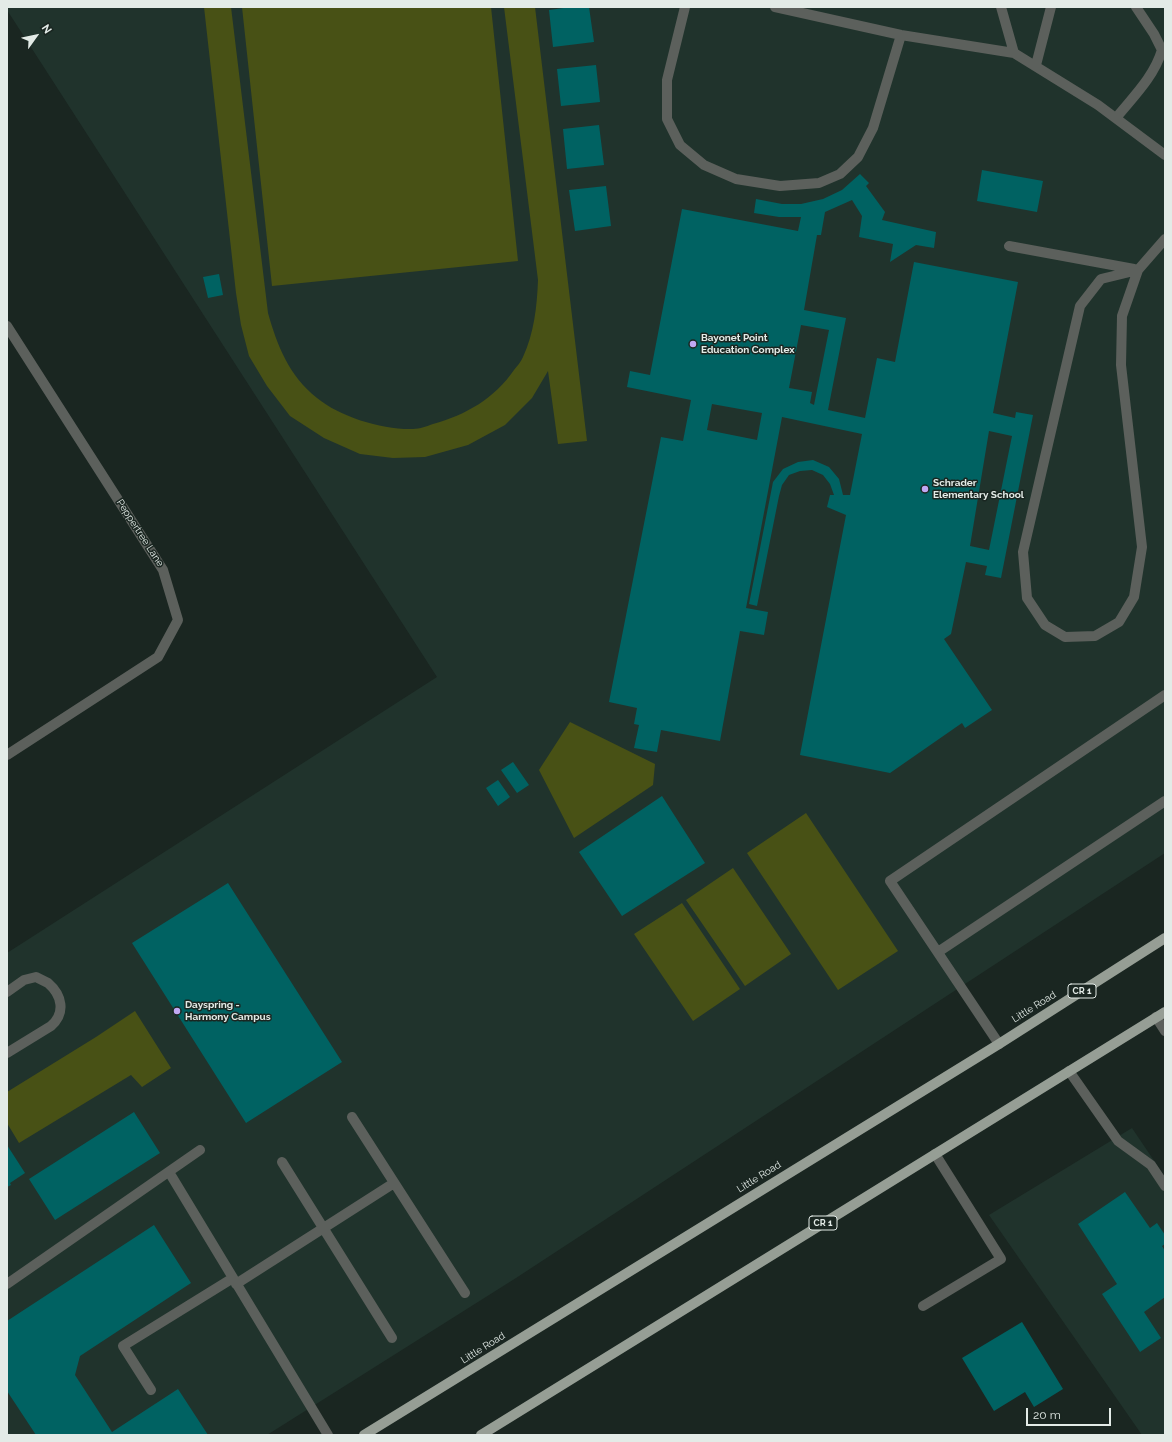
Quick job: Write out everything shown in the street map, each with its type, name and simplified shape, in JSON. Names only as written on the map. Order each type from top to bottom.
[{"type":"main road","name":"Little Road","points":[[364,1435],[999,1044],[1165,938]]},
{"type":"main road","name":"CR 1","points":[[480,1435],[1165,1012]]},
{"type":"street","points":[[685,7],[667,80],[667,119],[680,145],[704,165],[736,179],[780,186],[819,183],[840,174],[858,157],[873,128],[901,35]]},
{"type":"street","points":[[776,7],[901,35],[1014,52],[1098,105],[1165,155]]},
{"type":"street","points":[[1000,7],[1014,52]]},
{"type":"street","points":[[1036,65],[1051,7]]},
{"type":"street","points":[[1116,118],[1147,80],[1158,62],[1163,49],[1136,7]]},
{"type":"street","points":[[1138,270],[1101,279],[1080,306],[1023,552],[1027,598],[1045,625],[1065,637],[1095,636],[1118,622],[1134,597],[1142,546],[1121,365],[1122,316],[1138,270],[1165,239]]},
{"type":"street","points":[[1009,246],[1138,270]]},
{"type":"street","name":"Peppertree Lane","points":[[7,326],[163,570],[178,620],[158,657],[7,756]]},
{"type":"street","points":[[999,1044],[890,881],[1165,695]]},
{"type":"street","points":[[938,952],[1165,801]]},
{"type":"street","points":[[7,992],[24,980],[36,977],[48,983],[59,997],[62,1009],[58,1020],[51,1026],[7,1054]]},
{"type":"street","points":[[1156,1017],[1165,1031]]},
{"type":"street","points":[[1069,1071],[1118,1141],[1151,1165],[1165,1186]]},
{"type":"street","points":[[352,1117],[465,1293]]},
{"type":"street","points":[[7,1284],[200,1150]]},
{"type":"street","points":[[923,1306],[1002,1259],[935,1154]]},
{"type":"street","points":[[282,1162],[392,1338]]},
{"type":"street","points":[[169,1172],[328,1435]]},
{"type":"street","points":[[151,1390],[122,1346],[323,1228],[394,1183]]},
{"type":"shaded area","name":"Bayonet Point Education Complex","points":[[7,7],[1165,7],[1165,853],[516,1278],[267,1435],[7,1435],[7,953],[437,677],[7,10]]},
{"type":"shaded area","points":[[1132,1128],[1165,1177],[1165,1435],[1142,1435],[989,1215]]},
{"type":"green space","points":[[204,7],[231,7],[268,313],[285,359],[307,389],[326,405],[362,421],[376,425],[401,429],[413,429],[457,416],[489,397],[506,380],[520,362],[530,339],[536,310],[538,280],[504,7],[535,7],[587,441],[558,444],[548,371],[532,398],[505,425],[468,445],[425,457],[393,458],[360,454],[324,438],[290,416],[267,386],[249,356],[241,325],[236,293]]},
{"type":"green space","points":[[242,7],[491,7],[518,261],[272,286]]},
{"type":"green space","points":[[570,722],[655,764],[653,785],[574,838],[539,770]]},
{"type":"green space","points":[[806,813],[898,951],[838,990],[747,853]]},
{"type":"green space","points":[[733,868],[791,954],[745,986],[686,900]]},
{"type":"green space","points":[[682,903],[740,989],[693,1021],[634,934]]},
{"type":"green space","points":[[135,1011],[171,1068],[142,1087],[131,1075],[19,1143],[7,1123],[7,1092]]},
{"type":"building","points":[[571,7],[589,7],[594,42],[553,47],[549,10]]},
{"type":"building","points":[[596,65],[600,102],[561,106],[557,69]]},
{"type":"building","points":[[599,125],[604,165],[567,169],[563,129]]},
{"type":"building","points":[[982,170],[1043,181],[1037,212],[977,201]]},
{"type":"building","points":[[860,174],[869,183],[866,186],[885,212],[882,220],[936,232],[934,248],[916,245],[890,262],[893,244],[859,237],[862,216],[852,200],[825,212],[821,235],[817,235],[804,310],[846,318],[828,410],[865,418],[877,358],[895,362],[914,262],[1018,282],[993,413],[1015,418],[1016,412],[1033,415],[1001,578],[985,575],[987,566],[966,562],[951,634],[944,639],[992,710],[965,728],[962,723],[890,773],[800,755],[846,515],[827,507],[830,495],[834,495],[830,484],[823,475],[812,470],[800,471],[789,475],[782,485],[757,606],[749,604],[773,482],[783,469],[798,462],[813,460],[829,467],[839,479],[843,495],[850,495],[862,434],[782,417],[746,608],[768,612],[764,635],[740,631],[720,741],[661,730],[657,752],[634,748],[639,725],[634,724],[637,708],[609,702],[661,437],[683,441],[691,400],[627,387],[630,371],[650,375],[682,209],[798,231],[801,217],[779,217],[754,213],[756,199],[782,204],[801,204],[823,199],[842,190]],"holes":[[[801,325],[829,330],[814,405],[810,403],[812,392],[789,388]],[[712,404],[762,413],[757,440],[707,430]],[[989,431],[1012,436],[989,550],[970,546]]]},
{"type":"building","points":[[606,186],[611,226],[575,231],[569,190]]},
{"type":"building","points":[[219,274],[223,295],[208,298],[203,277]]},
{"type":"building","points":[[513,762],[529,785],[517,793],[501,770]]},
{"type":"building","points":[[498,780],[510,797],[498,806],[486,788]]},
{"type":"building","points":[[662,796],[705,863],[622,916],[579,852]]},
{"type":"building","points":[[228,883],[342,1062],[246,1123],[132,943]]},
{"type":"building","points":[[134,1112],[160,1153],[55,1220],[29,1179]]},
{"type":"building","points":[[7,1145],[25,1173],[10,1183],[11,1185],[7,1187]]},
{"type":"building","points":[[1125,1192],[1150,1228],[1157,1223],[1165,1235],[1165,1244],[1162,1246],[1165,1251],[1165,1297],[1144,1312],[1161,1338],[1140,1352],[1102,1294],[1117,1284],[1078,1224]]},
{"type":"building","points":[[154,1225],[191,1283],[80,1356],[75,1375],[112,1432],[178,1389],[208,1435],[36,1435],[7,1391],[7,1321]]},
{"type":"building","points":[[1022,1322],[1063,1389],[1034,1407],[1025,1392],[994,1411],[962,1358]]},
{"type":"place","name":"Bayonet Point Education Complex","points":[[693,344]]},
{"type":"place","name":"Schrader Elementary School","points":[[925,489]]},
{"type":"place","name":"Dayspring - Harmony Campus","points":[[177,1011]]}]
